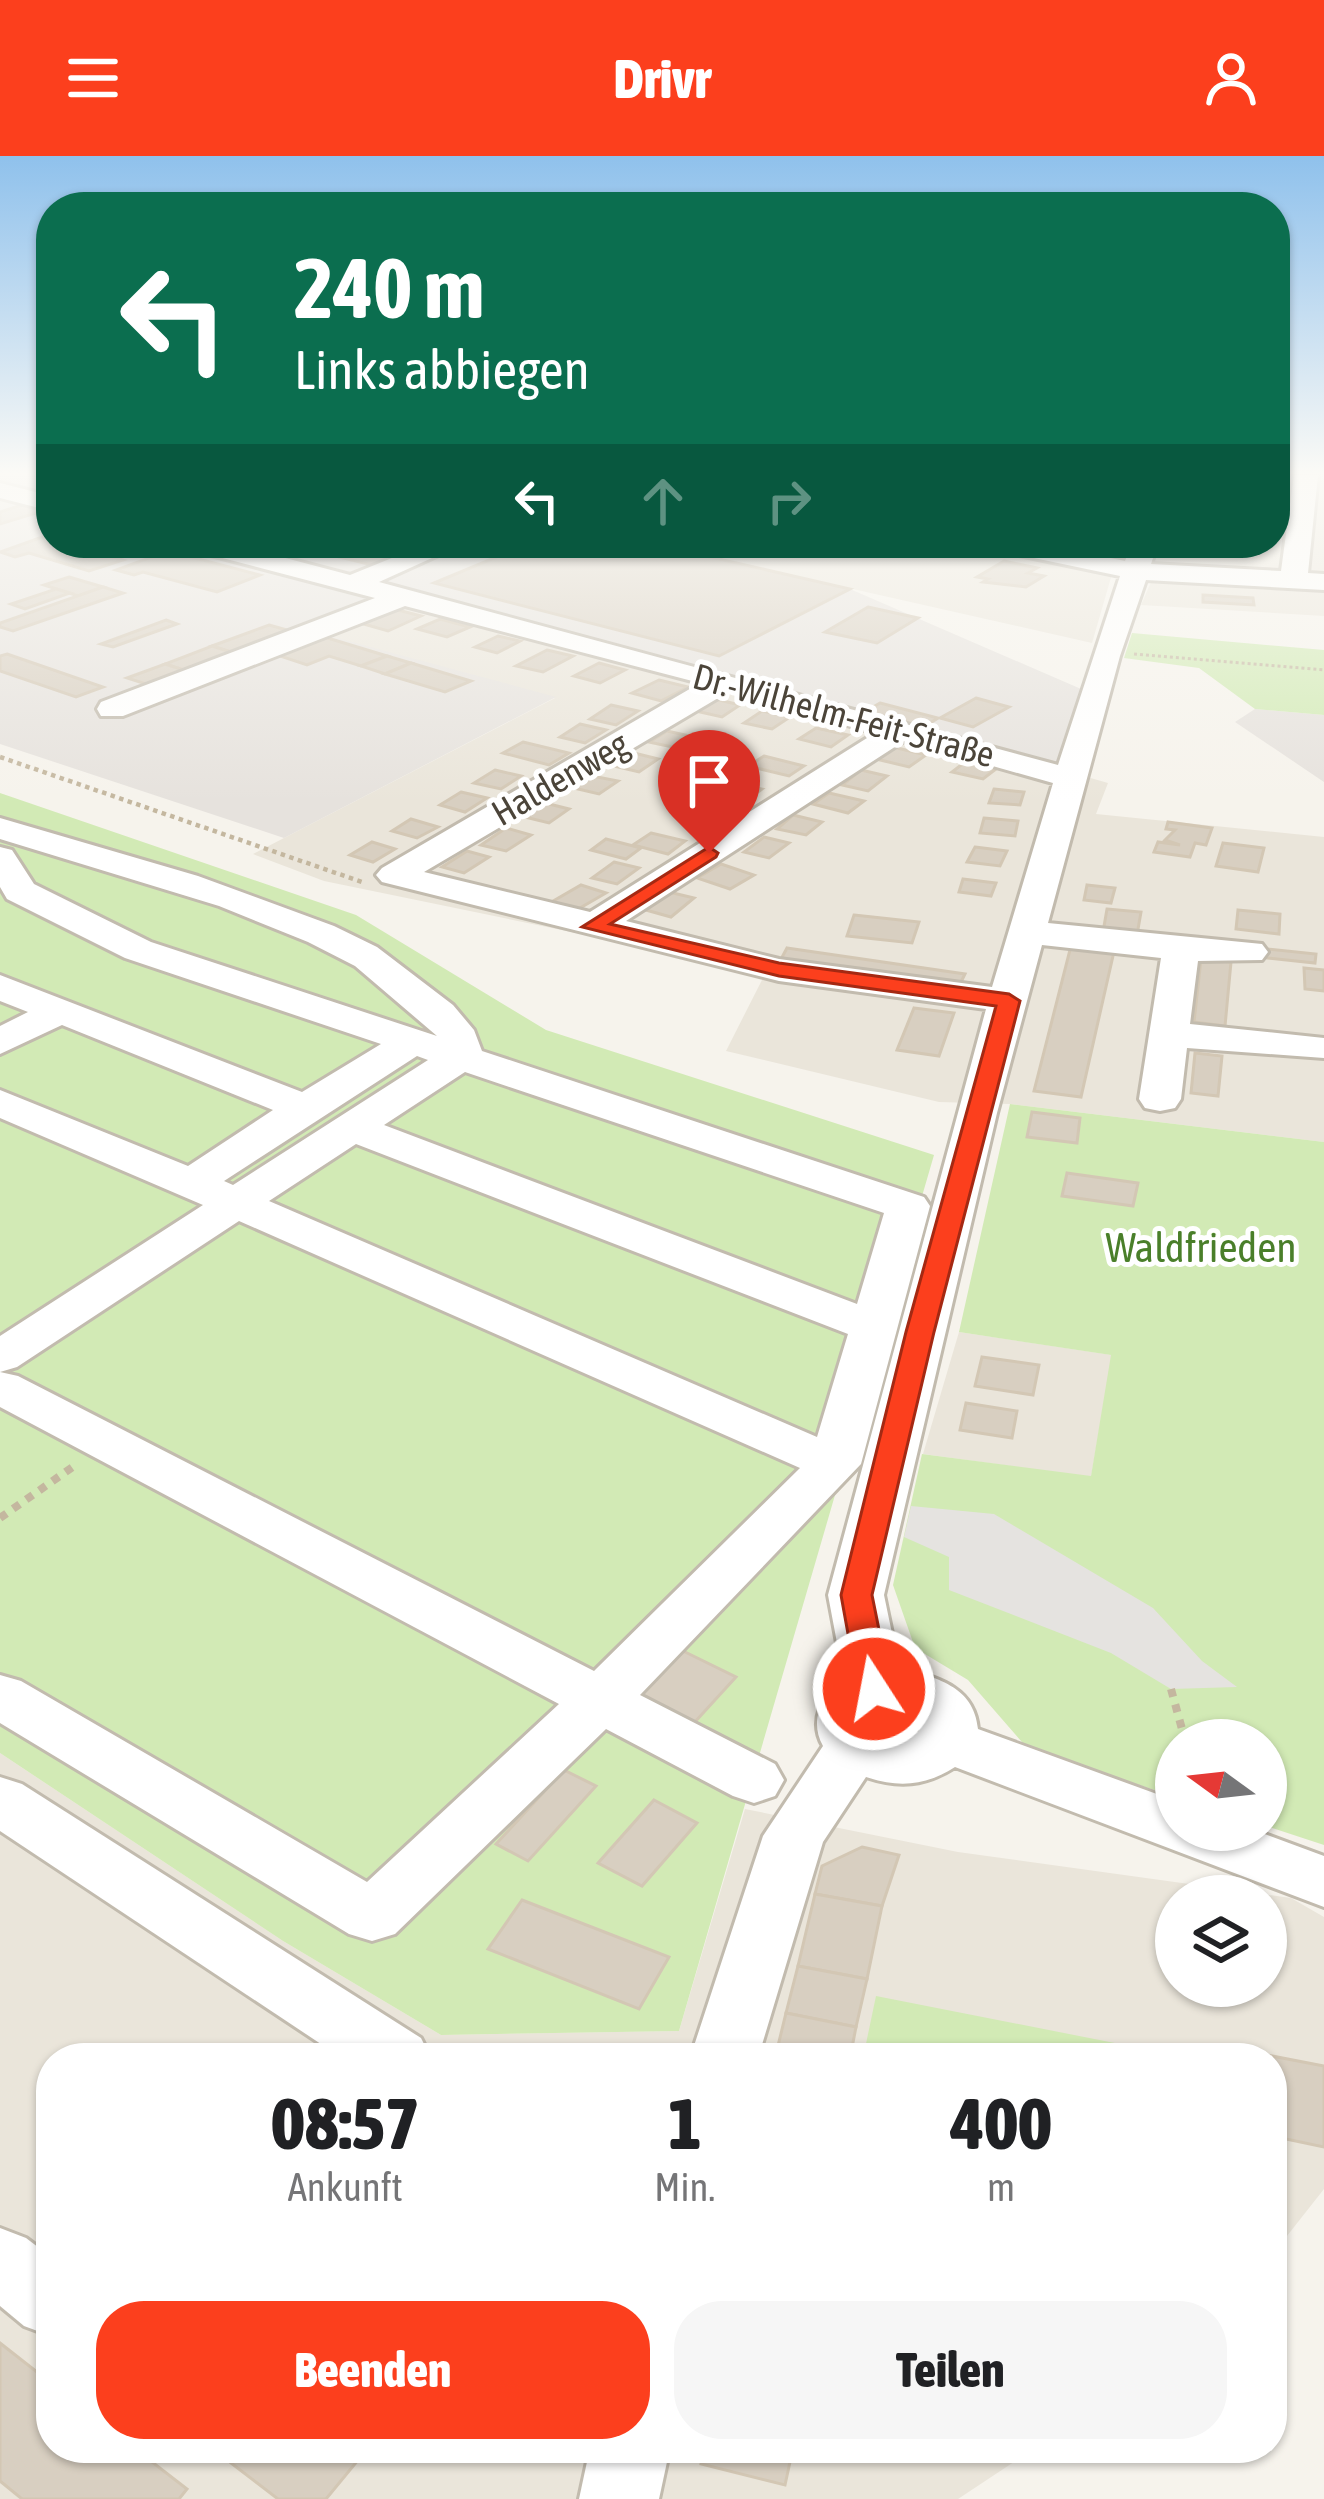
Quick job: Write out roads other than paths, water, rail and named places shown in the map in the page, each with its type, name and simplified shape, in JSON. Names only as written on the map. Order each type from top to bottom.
[{"type":"street","name":"Dr.-Wilhelm-Feit-Straße","points":[[351,584],[726,681],[1073,779]]},
{"type":"street","points":[[865,1718],[856,1595],[891,1519],[1009,1001],[1107,651],[1130,584]]},
{"type":"street","points":[[112,709],[402,598]]},
{"type":"street","name":"Haldenweg","points":[[592,927],[394,875],[726,681]]},
{"type":"street","points":[[592,927],[902,729]]},
{"type":"street","points":[[0,828],[270,914],[368,957],[398,985],[448,1017],[460,1034],[464,1055],[353,1128],[214,1193]]},
{"type":"street","points":[[0,857],[20,891],[63,916],[158,958],[908,1206],[835,1464],[600,1700],[372,1916],[0,1696]]},
{"type":"street","points":[[592,927],[779,970],[1009,1001]]},
{"type":"street","points":[[1028,932],[1249,952]]},
{"type":"street","points":[[1160,1099],[1181,949]]},
{"type":"street","points":[[0,988],[305,1108]]},
{"type":"street","points":[[0,1042],[59,1011]]},
{"type":"street","points":[[1169,1034],[1316,1048]]},
{"type":"street","points":[[0,1357],[214,1193],[305,1108],[410,1043]]},
{"type":"street","points":[[0,1103],[835,1464]]},
{"type":"street","points":[[353,1128],[874,1328]]},
{"type":"street","points":[[0,1387],[754,1780]]},
{"type":"street","points":[[728,2043],[794,1836],[865,1718],[915,1690],[939,1702],[952,1726],[949,1741],[1155,1818]]},
{"type":"street","points":[[0,1800],[374,2043]]},
{"type":"street","points":[[1242,1851],[1324,1882]]},
{"type":"street","points":[[0,2262],[36,2290]]},
{"type":"street","points":[[619,2499],[627,2463]]},
{"type":"park label","name":"Waldfrieden","points":[[1201,1247]]}]
